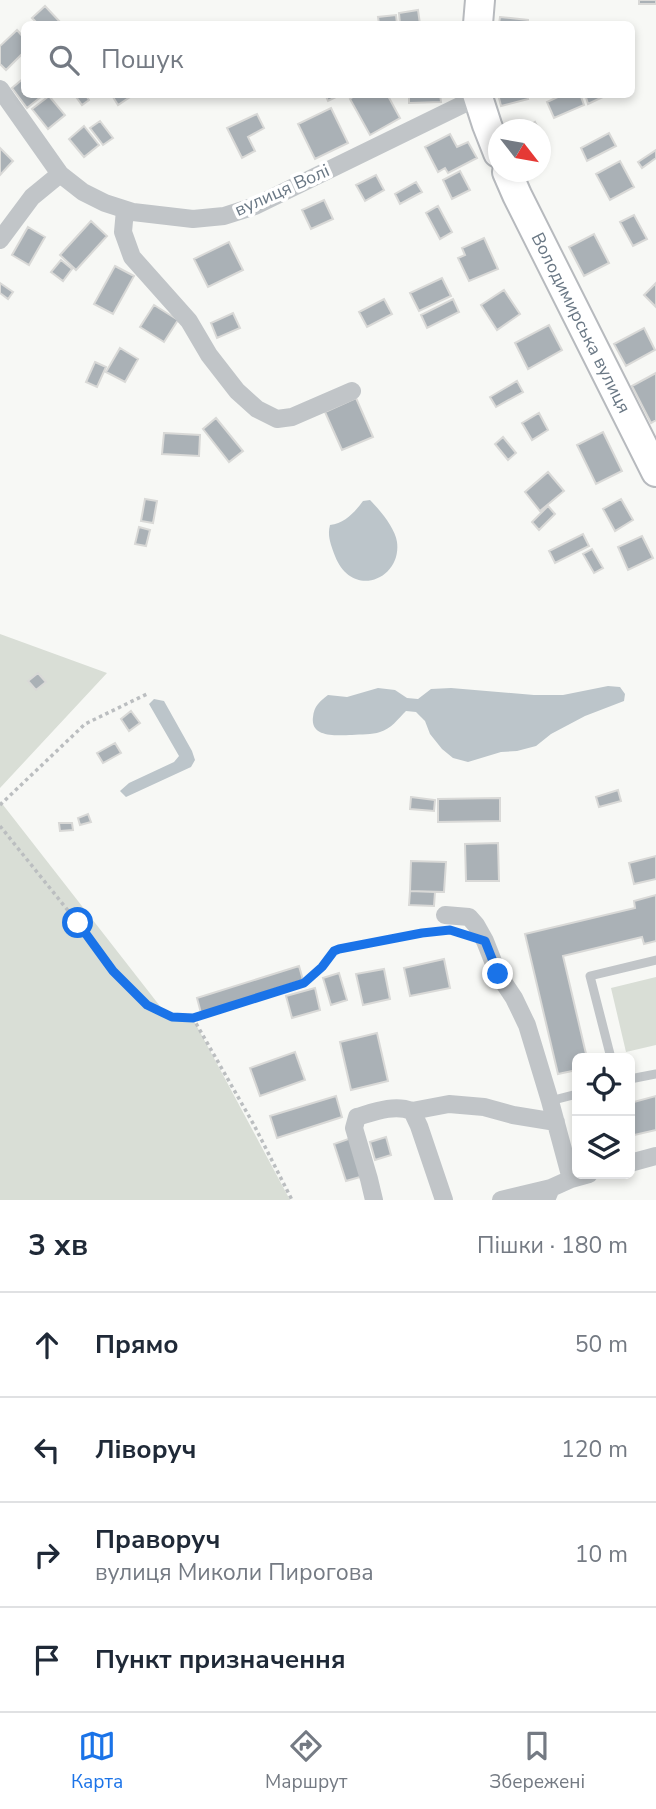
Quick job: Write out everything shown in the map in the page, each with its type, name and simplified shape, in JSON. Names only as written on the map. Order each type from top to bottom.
[{"type":"main road","points":[[478,21],[480,0]]},
{"type":"main road","points":[[479,98],[488,129]]},
{"type":"main road","name":"Володимирська вулиця","points":[[512,182],[656,472]]},
{"type":"street","name":"вулиця Волі","points":[[0,89],[60,174],[83,192],[105,204],[125,210],[193,219],[223,216],[255,206],[474,98]]},
{"type":"street","points":[[0,240],[32,197],[60,174]]},
{"type":"street","points":[[125,210],[123,232],[132,257],[189,321],[209,355],[236,391],[257,409],[277,419],[292,417],[352,391]]},
{"type":"street","points":[[447,923],[469,917],[485,941],[498,974],[514,999],[527,1026],[551,1101],[571,1178],[548,1194],[501,1200]]},
{"type":"street","points":[[374,1200],[354,1128],[357,1117],[402,1107],[412,1111],[449,1104],[484,1107],[556,1122]]},
{"type":"street","points":[[412,1111],[444,1200]]},
{"type":"street","points":[[635,1162],[656,1156]]},
{"type":"lane","points":[[610,1053],[590,976],[656,960]]},
{"type":"lane","points":[[635,1078],[656,1074]]},
{"type":"lane","points":[[551,1101],[572,1095]]},
{"type":"path","points":[[0,805],[85,724],[149,693]]},
{"type":"path","points":[[0,827],[113,971],[147,1005],[172,1017],[193,1018],[304,983],[322,967],[334,951],[422,933],[447,923]]},
{"type":"path","points":[[193,1018],[254,1125],[292,1200]]},
{"type":"shaded area","points":[[370,500],[393,531],[397,542],[396,555],[392,566],[384,574],[363,581],[353,578],[343,570],[332,548],[329,529],[330,525],[349,517],[363,501]]},
{"type":"shaded area","points":[[0,634],[107,673],[0,788]]},
{"type":"shaded area","points":[[608,686],[620,687],[625,694],[624,701],[585,716],[551,734],[536,746],[501,752],[468,762],[453,758],[442,749],[430,734],[425,721],[416,712],[406,711],[388,729],[374,734],[326,734],[316,729],[313,724],[316,707],[328,695],[347,697],[378,688],[395,690],[407,698],[418,699],[431,689],[563,695]]},
{"type":"shaded area","points":[[154,699],[164,701],[195,760],[191,767],[126,797],[120,791],[129,783],[174,762],[179,756],[149,704]]},
{"type":"shaded area","points":[[0,801],[170,1019],[193,1019],[290,1200],[0,1200]]},
{"type":"shaded area","points":[[656,977],[656,1045],[626,1052],[611,988]]},
{"type":"building","points":[[639,0],[656,0],[656,4],[639,4]]},
{"type":"building","points":[[45,6],[59,21],[35,21],[32,18]]},
{"type":"building","points":[[418,10],[420,21],[400,21],[399,13]]},
{"type":"building","points":[[396,15],[397,21],[379,21],[378,17]]},
{"type":"building","points":[[500,17],[528,20],[528,21],[499,21]]},
{"type":"building","points":[[17,30],[21,35],[21,55],[6,70],[0,64],[0,46]]},
{"type":"building","points":[[21,80],[21,98],[40,98],[27,108],[12,88]]},
{"type":"building","points":[[46,98],[51,98],[65,115],[48,129],[32,109]]},
{"type":"building","points":[[77,98],[88,98],[89,100],[82,105]]},
{"type":"building","points":[[114,98],[128,98],[118,105]]},
{"type":"building","points":[[389,98],[400,118],[370,135],[350,99]]},
{"type":"building","points":[[409,98],[440,98],[441,102],[409,103]]},
{"type":"building","points":[[499,98],[528,99],[501,106]]},
{"type":"building","points":[[556,98],[581,98],[584,105],[554,118],[547,102]]},
{"type":"building","points":[[586,98],[601,98],[588,104]]},
{"type":"building","points":[[331,108],[348,143],[315,159],[298,124]]},
{"type":"building","points":[[257,114],[264,128],[248,137],[255,151],[242,158],[227,128]]},
{"type":"building","points":[[100,121],[113,138],[103,145],[90,128]]},
{"type":"building","points":[[84,126],[99,145],[84,157],[69,139]]},
{"type":"building","points":[[609,133],[616,146],[587,161],[581,148]]},
{"type":"building","points":[[450,134],[457,147],[468,142],[477,158],[448,173],[445,168],[438,172],[425,147]]},
{"type":"building","points":[[0,148],[13,161],[0,175]]},
{"type":"building","points":[[656,150],[656,158],[642,168],[638,162]]},
{"type":"building","points":[[620,161],[634,187],[610,200],[596,174]]},
{"type":"building","points":[[460,171],[470,190],[452,199],[443,180]]},
{"type":"building","points":[[376,175],[384,190],[365,201],[356,185]]},
{"type":"building","points":[[416,182],[422,192],[400,204],[395,194]]},
{"type":"building","points":[[324,200],[333,219],[311,229],[302,210]]},
{"type":"building","points":[[438,206],[452,232],[440,239],[426,213]]},
{"type":"building","points":[[634,215],[647,239],[633,246],[620,222]]},
{"type":"building","points":[[91,221],[107,236],[76,270],[60,255]]},
{"type":"building","points":[[28,227],[45,237],[29,265],[12,255]]},
{"type":"building","points":[[594,234],[609,263],[584,276],[569,247]]},
{"type":"building","points":[[484,238],[498,269],[469,281],[458,258],[465,255],[462,248]]},
{"type":"building","points":[[229,242],[243,270],[208,287],[194,259]]},
{"type":"building","points":[[61,260],[72,269],[63,281],[51,272]]},
{"type":"building","points":[[115,266],[134,276],[113,314],[94,304]]},
{"type":"building","points":[[442,278],[451,296],[419,311],[410,293]]},
{"type":"building","points":[[0,283],[13,292],[8,299],[0,293]]},
{"type":"building","points":[[656,283],[656,307],[644,295]]},
{"type":"building","points":[[504,290],[520,314],[497,330],[481,305]]},
{"type":"building","points":[[384,299],[392,314],[367,327],[359,312]]},
{"type":"building","points":[[453,299],[459,312],[427,328],[421,315]]},
{"type":"building","points":[[154,305],[178,320],[164,342],[140,327]]},
{"type":"building","points":[[233,313],[240,328],[217,338],[211,323]]},
{"type":"building","points":[[549,325],[562,350],[528,369],[515,343]]},
{"type":"building","points":[[644,328],[655,350],[626,366],[614,344]]},
{"type":"building","points":[[120,348],[138,359],[125,382],[106,372]]},
{"type":"building","points":[[95,362],[106,367],[97,387],[86,382]]},
{"type":"building","points":[[656,373],[656,420],[651,423],[632,386]]},
{"type":"building","points":[[517,381],[523,392],[496,407],[490,397]]},
{"type":"building","points":[[356,398],[373,437],[342,450],[325,412]]},
{"type":"building","points":[[539,413],[548,430],[532,440],[522,423]]},
{"type":"building","points":[[216,418],[243,451],[229,462],[203,429]]},
{"type":"building","points":[[603,432],[622,471],[596,484],[577,445]]},
{"type":"building","points":[[164,433],[200,435],[199,456],[162,454]]},
{"type":"building","points":[[503,437],[516,453],[508,460],[495,444]]},
{"type":"building","points":[[548,472],[564,491],[540,511],[525,492]]},
{"type":"building","points":[[145,499],[157,501],[153,523],[141,521]]},
{"type":"building","points":[[621,499],[633,520],[615,531],[603,509]]},
{"type":"building","points":[[548,506],[555,514],[539,530],[532,522]]},
{"type":"building","points":[[139,527],[150,530],[146,546],[135,544]]},
{"type":"building","points":[[583,534],[589,546],[555,563],[549,551]]},
{"type":"building","points":[[642,536],[653,558],[628,570],[618,547]]},
{"type":"building","points":[[592,549],[603,568],[594,573],[583,554]]},
{"type":"building","points":[[38,673],[46,682],[36,690],[28,681]]},
{"type":"building","points":[[131,711],[140,723],[129,731],[121,719]]},
{"type":"building","points":[[115,743],[121,753],[103,763],[97,753]]},
{"type":"building","points":[[618,790],[621,801],[599,807],[596,797]]},
{"type":"building","points":[[411,797],[435,800],[434,811],[410,809]]},
{"type":"building","points":[[500,798],[500,821],[438,822],[438,799]]},
{"type":"building","points":[[88,814],[91,822],[80,825],[78,818]]},
{"type":"building","points":[[59,823],[72,823],[73,830],[60,831]]},
{"type":"building","points":[[498,843],[499,881],[466,881],[465,844]]},
{"type":"building","points":[[656,856],[656,879],[634,884],[629,863]]},
{"type":"building","points":[[411,861],[446,862],[444,892],[410,891]]},
{"type":"building","points":[[410,891],[435,892],[434,906],[409,905]]},
{"type":"building","points":[[656,895],[656,941],[644,944],[642,937],[563,956],[586,1053],[572,1053],[572,1071],[558,1074],[525,934],[635,908],[634,901]]},
{"type":"building","points":[[444,959],[450,988],[410,996],[404,968]]},
{"type":"building","points":[[299,966],[303,980],[201,1013],[197,998]]},
{"type":"building","points":[[384,969],[390,999],[363,1005],[356,974]]},
{"type":"building","points":[[339,973],[347,1000],[331,1005],[323,978]]},
{"type":"building","points":[[315,988],[320,1010],[292,1018],[286,996]]},
{"type":"building","points":[[377,1033],[388,1081],[351,1090],[340,1042]]},
{"type":"building","points":[[295,1052],[305,1080],[260,1096],[250,1068]]},
{"type":"building","points":[[336,1096],[342,1117],[277,1138],[270,1116]]},
{"type":"building","points":[[656,1096],[656,1130],[635,1135],[635,1102]]},
{"type":"building","points":[[354,1137],[367,1175],[346,1181],[334,1144]]},
{"type":"building","points":[[386,1137],[391,1155],[375,1160],[370,1142]]},
{"type":"route","points":[[78,923],[113,971],[147,1005],[172,1017],[193,1018],[304,983],[339,949],[422,933],[450,930],[485,941],[498,974]]}]
